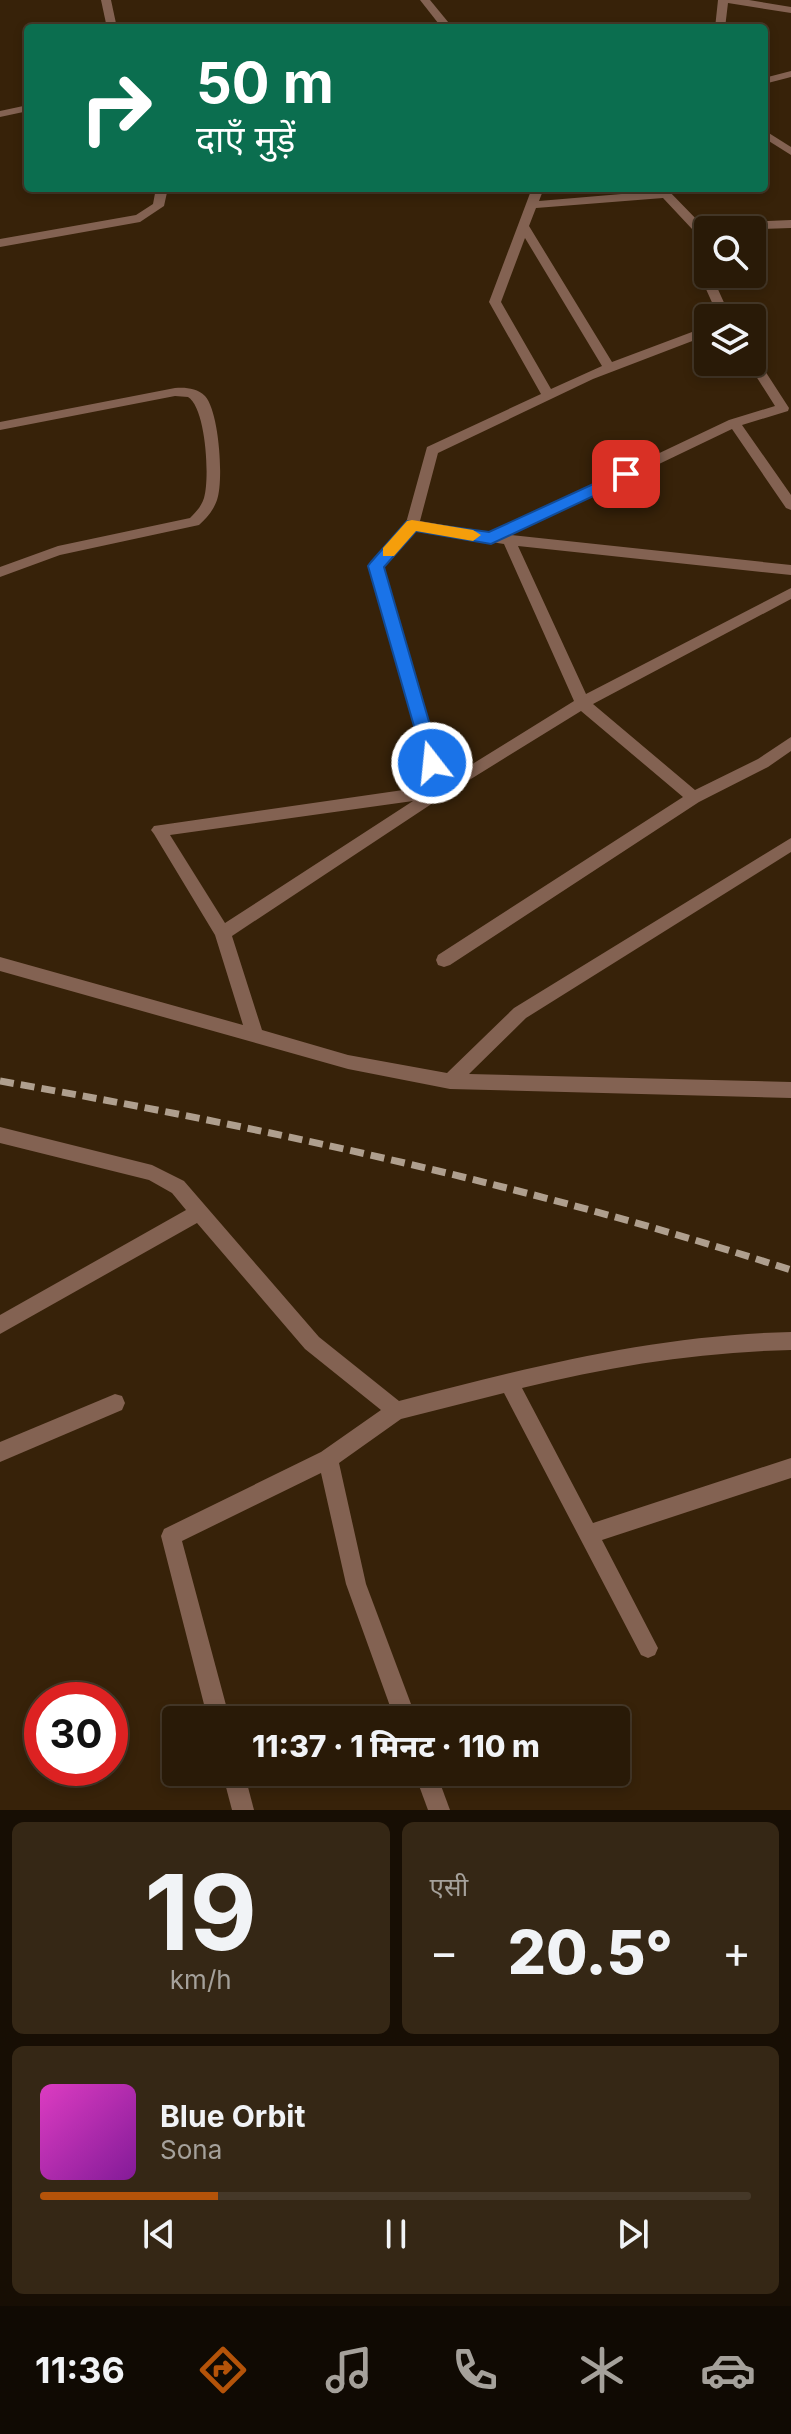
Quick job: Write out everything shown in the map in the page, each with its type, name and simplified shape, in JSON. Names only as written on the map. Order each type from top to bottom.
[{"type":"street","points":[[106,0],[111,24]]},
{"type":"street","points":[[425,0],[445,24]]},
{"type":"street","points":[[720,24],[723,0]]},
{"type":"street","points":[[730,0],[791,10]]},
{"type":"street","points":[[768,80],[791,74]]},
{"type":"street","points":[[0,114],[24,109]]},
{"type":"street","points":[[768,136],[791,152]]},
{"type":"street","points":[[0,243],[140,218],[158,206],[161,192]]},
{"type":"street","points":[[537,192],[495,302],[548,395]]},
{"type":"street","points":[[533,205],[654,192]]},
{"type":"street","points":[[664,192],[694,224]]},
{"type":"street","points":[[766,225],[791,224]]},
{"type":"street","points":[[524,227],[609,368]]},
{"type":"street","points":[[440,791],[376,566],[412,525],[432,450],[609,368],[694,335]]},
{"type":"street","points":[[491,538],[734,423],[783,408],[762,376]]},
{"type":"street","points":[[0,426],[175,392],[191,392],[203,401],[205,408],[214,493],[204,515],[194,522],[58,551],[0,572]]},
{"type":"street","points":[[734,423],[791,505]]},
{"type":"street","points":[[412,525],[491,538],[791,570]]},
{"type":"street","points":[[509,540],[582,703],[694,798]]},
{"type":"street","points":[[223,933],[440,791],[582,703],[791,593]]},
{"type":"street","points":[[444,960],[694,798],[763,763],[791,743]]},
{"type":"street","points":[[255,1036],[223,933],[159,830],[440,791]]},
{"type":"street","points":[[450,1081],[520,1013],[791,844]]},
{"type":"street","points":[[0,964],[348,1062],[450,1081],[791,1090]]},
{"type":"street","points":[[0,1135],[152,1173],[178,1187],[312,1343],[397,1411]]},
{"type":"street","points":[[0,1325],[199,1212]]},
{"type":"street","points":[[215,1706],[171,1536],[328,1459],[397,1411],[509,1382],[673,1348],[791,1341]]},
{"type":"street","points":[[509,1382],[648,1648]]},
{"type":"street","points":[[0,1452],[115,1403]]},
{"type":"street","points":[[328,1459],[356,1584],[401,1706]]},
{"type":"street","points":[[589,1534],[791,1468]]},
{"type":"street","points":[[237,1786],[243,1810]]},
{"type":"street","points":[[430,1786],[439,1810]]},
{"type":"railway","points":[[0,1081],[300,1139],[399,1162],[596,1212],[791,1270]]},
{"type":"slow traffic","points":[[389,552],[412,525],[473,535]]},
{"type":"route","points":[[432,763],[376,566],[412,525],[491,538],[626,474]]}]
